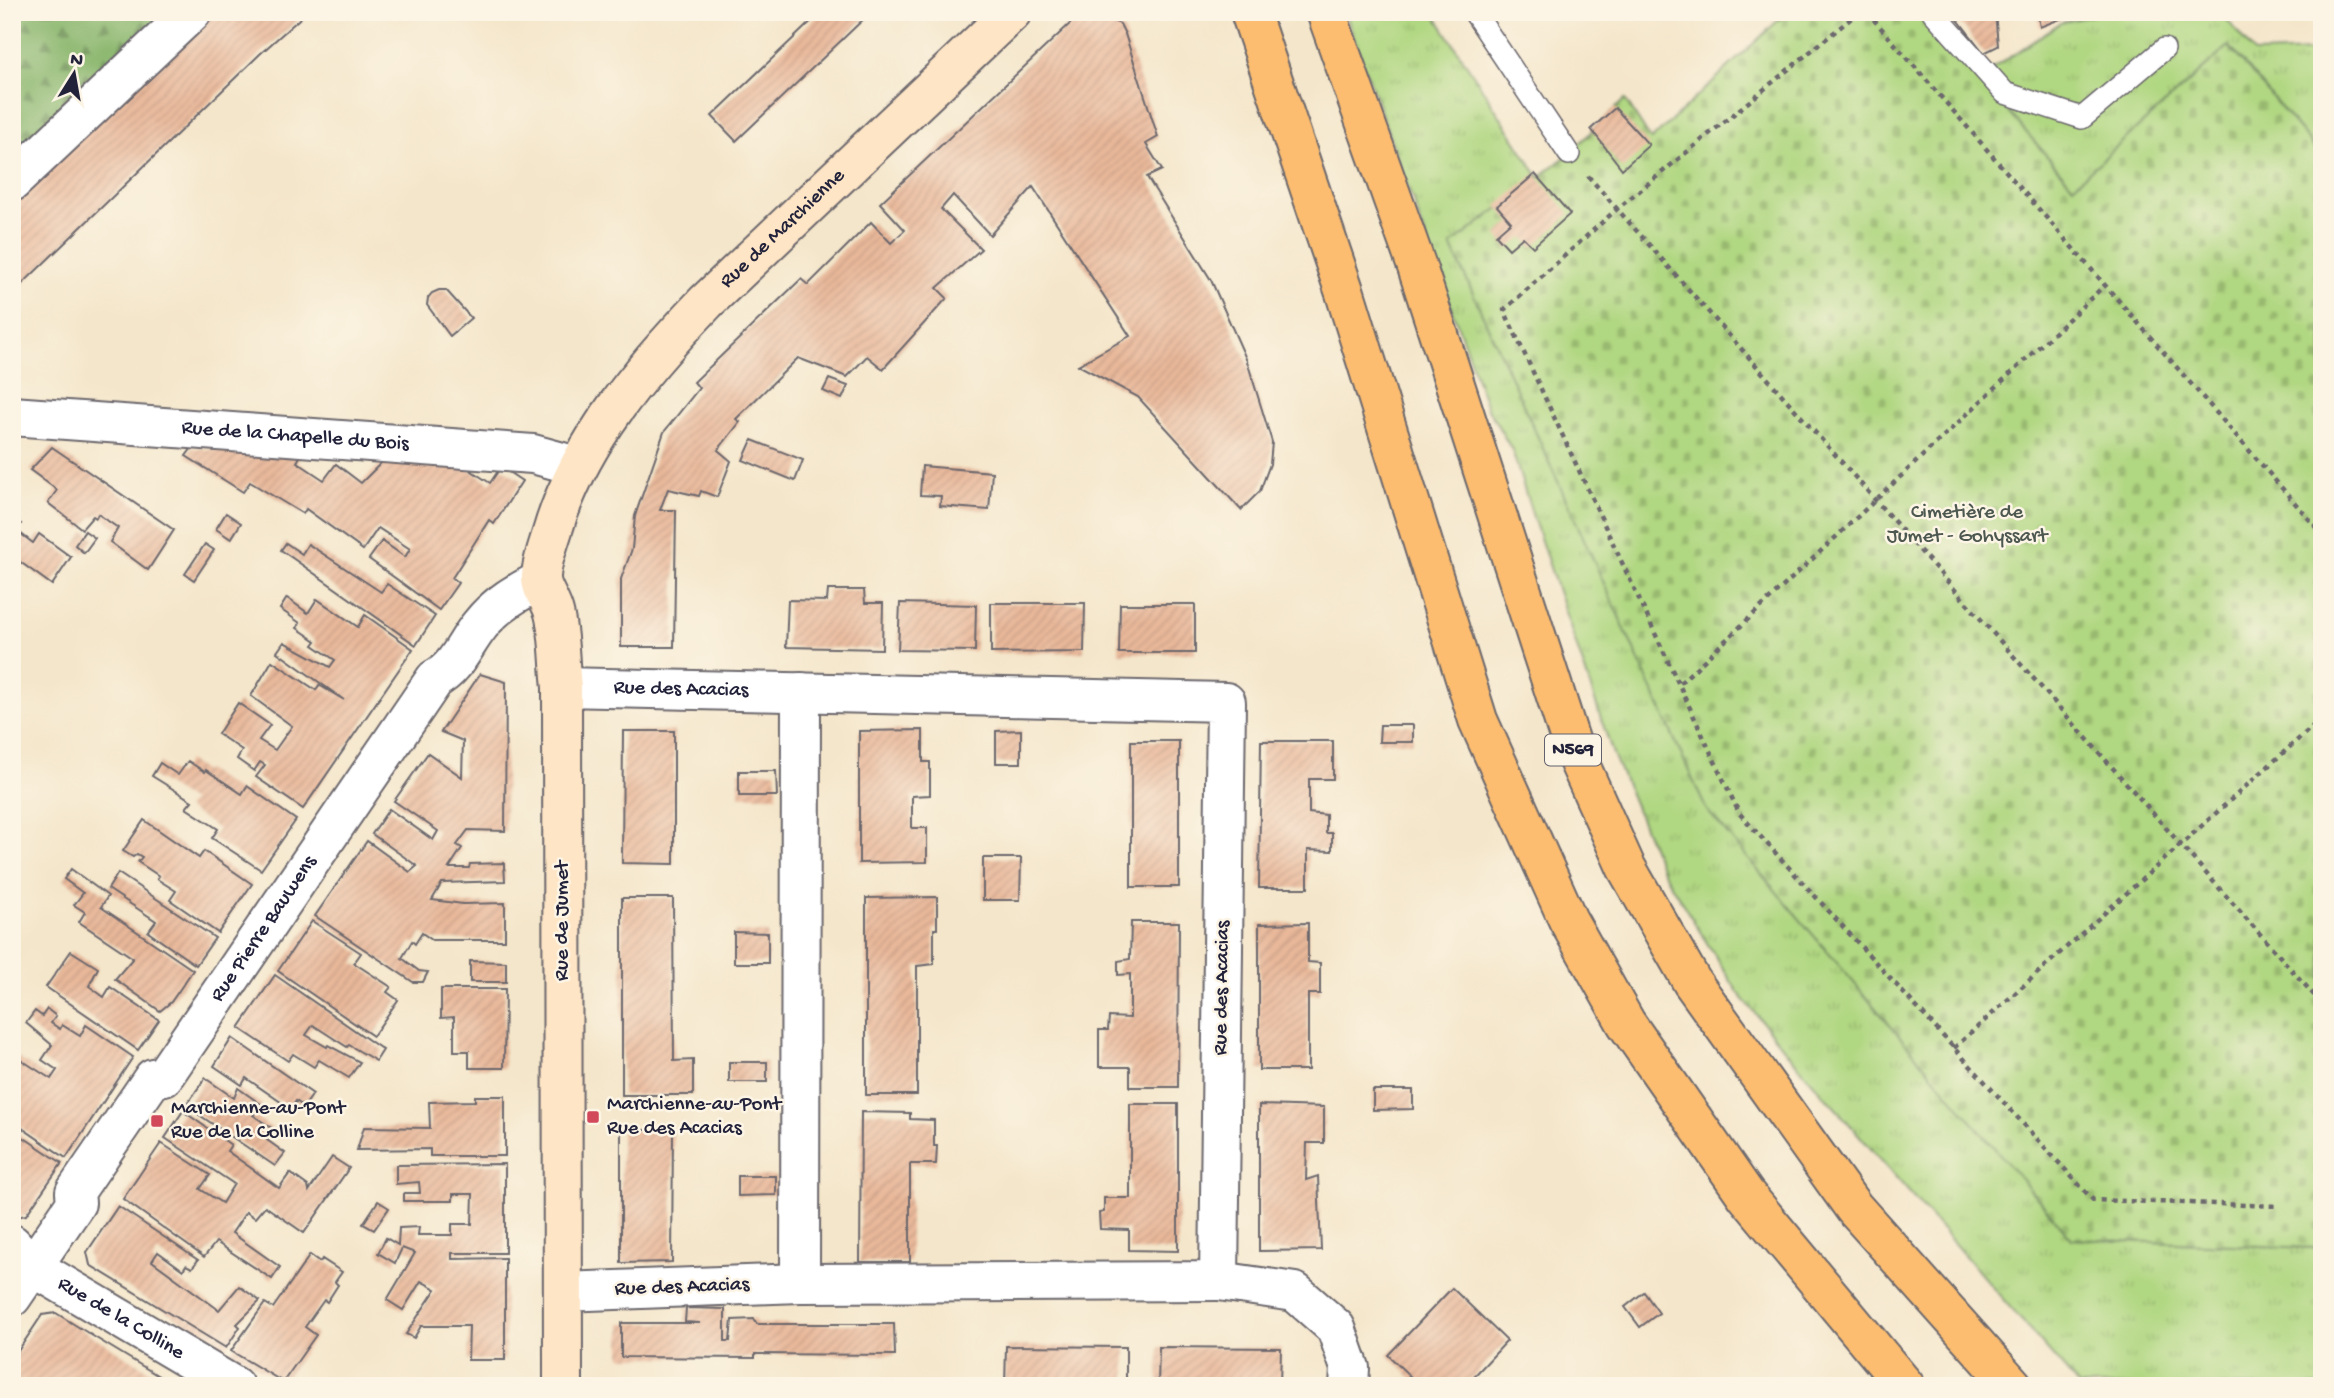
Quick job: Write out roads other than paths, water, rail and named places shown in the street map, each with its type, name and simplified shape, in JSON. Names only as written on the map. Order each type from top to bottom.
[{"type":"highway","points":[[1250,12],[1345,293],[1478,720],[1568,920],[1626,1023],[1746,1195],[1905,1386]]},
{"type":"highway","name":"N569","points":[[1326,12],[1417,267],[1573,749],[1626,867],[1692,982],[1854,1208],[2013,1386]]},
{"type":"street","points":[[12,182],[192,12]]},
{"type":"street","name":"Rue de Marchienne","points":[[577,466],[629,390],[700,308],[1012,12]]},
{"type":"street","name":"Rue de la Chapelle du Bois","points":[[12,416],[533,454],[577,466]]},
{"type":"street","points":[[541,580],[558,510],[577,466]]},
{"type":"street","name":"Rue de Jumet","points":[[541,580],[554,613],[562,687],[563,1386]]},
{"type":"street","name":"Rue Pierre Bauwens","points":[[19,1269],[76,1203],[75,1192],[153,1078],[164,1076],[435,679],[446,673],[480,624],[509,596],[541,580]]},
{"type":"street","name":"Rue des Acacias","points":[[562,687],[1226,702],[1219,1281],[800,1283],[563,1292]]},
{"type":"street","points":[[800,1283],[801,692]]},
{"type":"street","name":"Rue de la Colline","points":[[19,1269],[234,1386]]},
{"type":"street","points":[[1219,1281],[1295,1292],[1336,1328],[1350,1368],[1349,1386]]},
{"type":"lane","points":[[1474,12],[1569,155]]},
{"type":"lane","points":[[1933,12],[2005,93],[2082,118],[2164,49]]},
{"type":"place","name":"Marchienne-au-Pont Rue des Acacias","points":[[593,1117]]},
{"type":"place","name":"Marchienne-au-Pont Rue de la Colline","points":[[157,1121]]},
{"type":"park label","name":"Cimetière de Jumet - Gohyssart","points":[[1967,525]]}]
